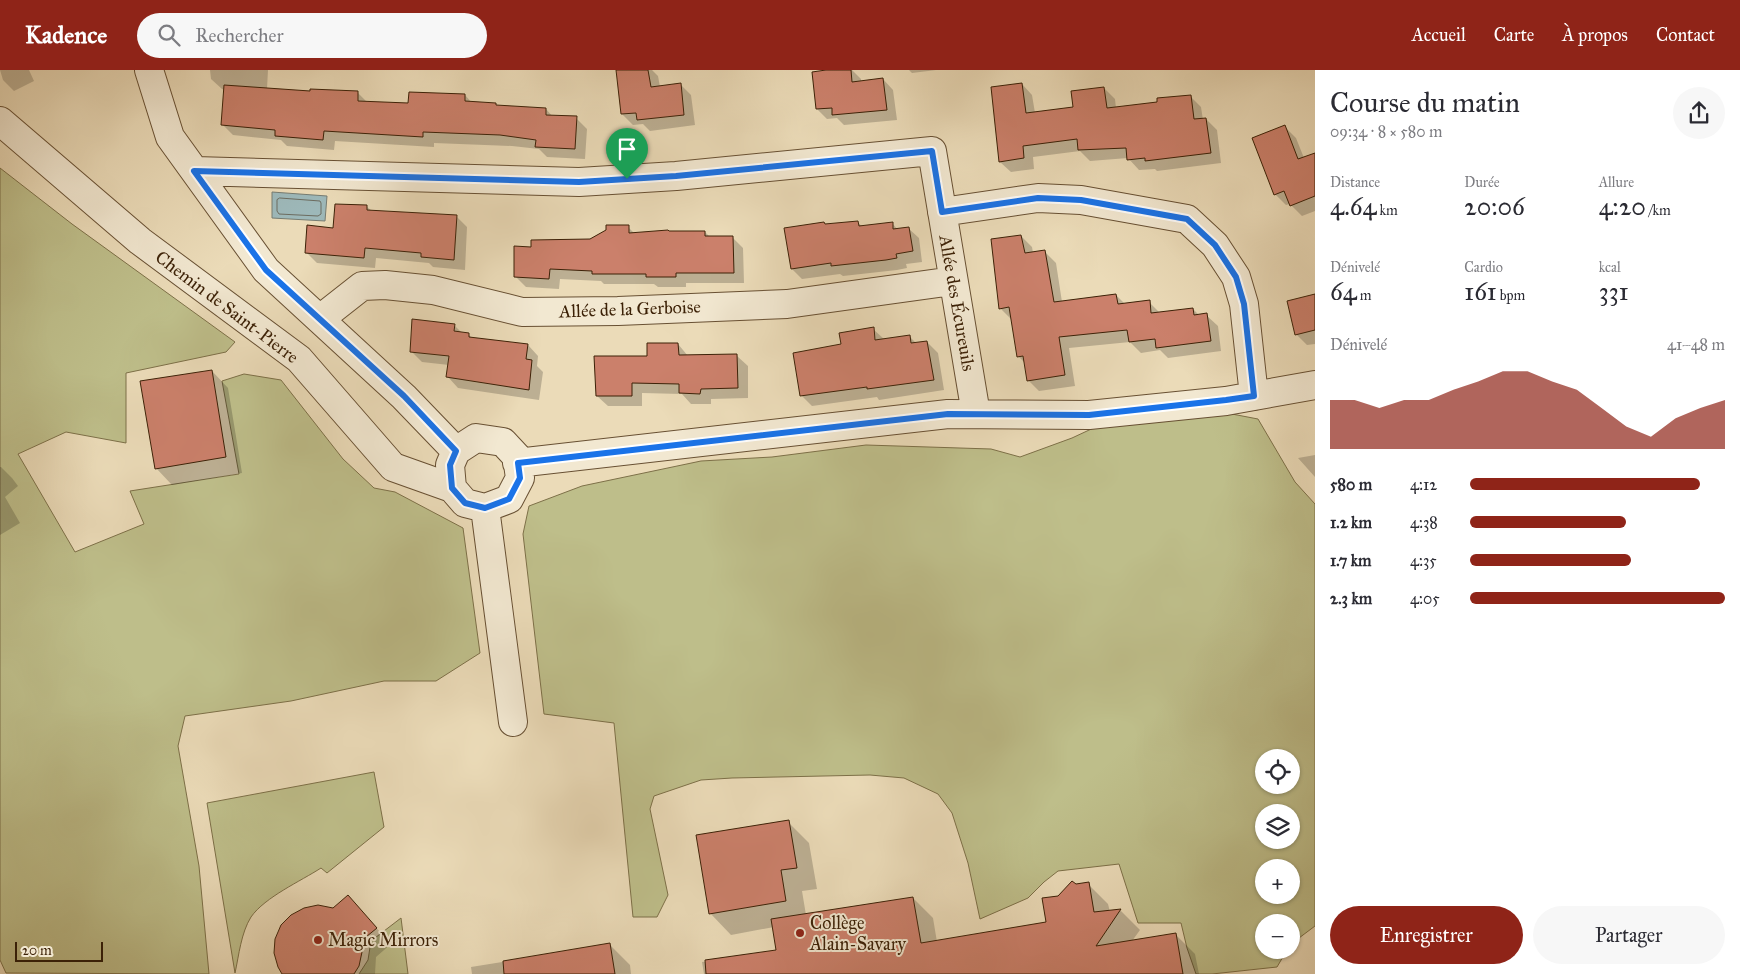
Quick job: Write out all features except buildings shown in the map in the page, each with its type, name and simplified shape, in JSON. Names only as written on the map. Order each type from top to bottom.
[{"type":"street","points":[[149,70],[170,137],[266,270],[404,396],[456,451]]},
{"type":"street","name":"Chemin de Saint-Pierre","points":[[0,121],[140,241],[299,359],[393,467],[452,488]]},
{"type":"street","name":"Allée des Écureuils","points":[[194,171],[579,182],[676,176],[932,151],[976,414]]},
{"type":"street","points":[[942,212],[1038,198],[1081,200],[1187,219],[1215,245],[1236,277],[1244,304],[1254,396]]},
{"type":"street","name":"Allée de la Gerboise","points":[[320,319],[362,286],[385,285],[433,290],[522,312],[618,311],[787,304],[954,281]]},
{"type":"street","points":[[518,463],[948,414],[1089,415],[1226,400],[1315,385]]},
{"type":"street","points":[[476,438],[503,442],[517,457],[520,478],[509,499],[485,508],[465,503],[452,488],[450,465],[456,451],[476,438]]},
{"type":"street","points":[[485,508],[513,722]]},
{"type":"green space","points":[[0,168],[72,224],[235,342],[226,352],[126,373],[126,443],[66,432],[18,454],[75,552],[144,524],[130,491],[239,474],[222,381],[244,374],[281,380],[343,459],[374,488],[395,492],[463,528],[480,653],[436,681],[384,681],[291,701],[185,716],[178,746],[199,866],[209,974],[6,973],[0,960]]},
{"type":"green space","points":[[1185,405],[1258,419],[1295,482],[1315,504],[1315,926],[1300,937],[1300,914],[1255,914],[1255,959],[1282,959],[1277,967],[1196,974],[1181,923],[1138,923],[1119,864],[1058,871],[1028,898],[980,919],[968,863],[952,813],[938,794],[904,778],[870,775],[701,780],[654,796],[650,809],[668,895],[657,917],[633,917],[614,723],[544,714],[523,534],[529,506],[582,486],[701,461],[772,457],[866,445],[991,449],[1020,457],[1072,438],[1102,424]]},
{"type":"green space","points":[[374,772],[384,827],[327,873],[321,868],[274,896],[257,910],[251,917],[245,930],[235,973],[207,803]]},
{"type":"green space","points":[[401,918],[408,974],[359,974],[368,960],[371,941]]},
{"type":"water","points":[[272,192],[327,196],[325,221],[272,218]]},
{"type":"place","name":"Collège Alain-Savary","points":[[800,933]]},
{"type":"place","name":"Magic Mirrors","points":[[318,940]]},
{"type":"route","points":[[932,151],[942,212],[1038,198],[1081,200],[1187,219],[1215,245],[1236,277],[1244,304],[1254,396],[1089,415],[948,414],[518,463],[520,478],[509,499],[485,508],[465,503],[452,488],[450,465],[456,451],[404,396],[266,270],[194,171],[579,182],[627,179],[932,151]]}]
